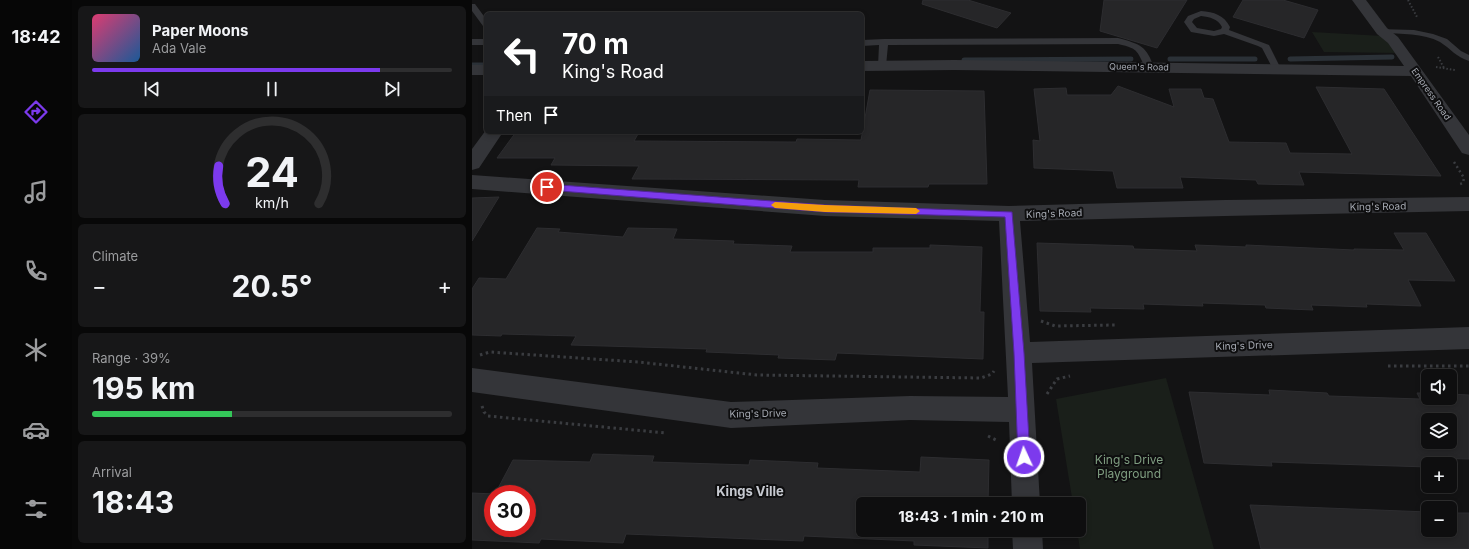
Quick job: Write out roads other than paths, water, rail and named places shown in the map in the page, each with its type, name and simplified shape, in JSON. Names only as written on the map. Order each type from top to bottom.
[{"type":"street","name":"Empress Road","points":[[1359,0],[1389,34],[1469,149]]},
{"type":"street","name":"Empress Road","points":[[1376,0],[1389,34]]},
{"type":"street","name":"Queen's Road","points":[[864,66],[1277,69],[1412,66]]},
{"type":"street","points":[[472,70],[484,70]]},
{"type":"street","points":[[472,163],[493,134]]},
{"type":"street","name":"King's Road","points":[[472,182],[825,208],[1009,214],[1225,208],[1469,204]]},
{"type":"street","points":[[1009,214],[1019,353],[1026,497]]},
{"type":"street","name":"King's Drive","points":[[1019,353],[1469,338]]},
{"type":"street","name":"King's Drive","points":[[474,369],[730,415],[910,408],[1022,410]]},
{"type":"street","points":[[1027,537],[1028,549]]},
{"type":"lane","points":[[472,6],[484,21]]},
{"type":"lane","points":[[1224,31],[1266,47],[1277,69]]},
{"type":"lane","points":[[1389,34],[1435,38],[1448,44],[1457,53],[1469,58]]},
{"type":"lane","points":[[864,43],[1118,41],[1141,48],[1145,52],[1150,68]]},
{"type":"lane","points":[[472,42],[484,42]]},
{"type":"lane","points":[[882,66],[884,42]]},
{"type":"waterway","points":[[1290,59],[1392,57]]},
{"type":"waterway","points":[[964,60],[1131,59]]},
{"type":"waterway","points":[[1170,59],[1255,59]]},
{"type":"waterway","points":[[472,65],[484,65]]},
{"type":"district","name":"Kings Ville","points":[[750,491]]},
{"type":"park label","name":"King's Drive Playground","points":[[1129,467]]}]
